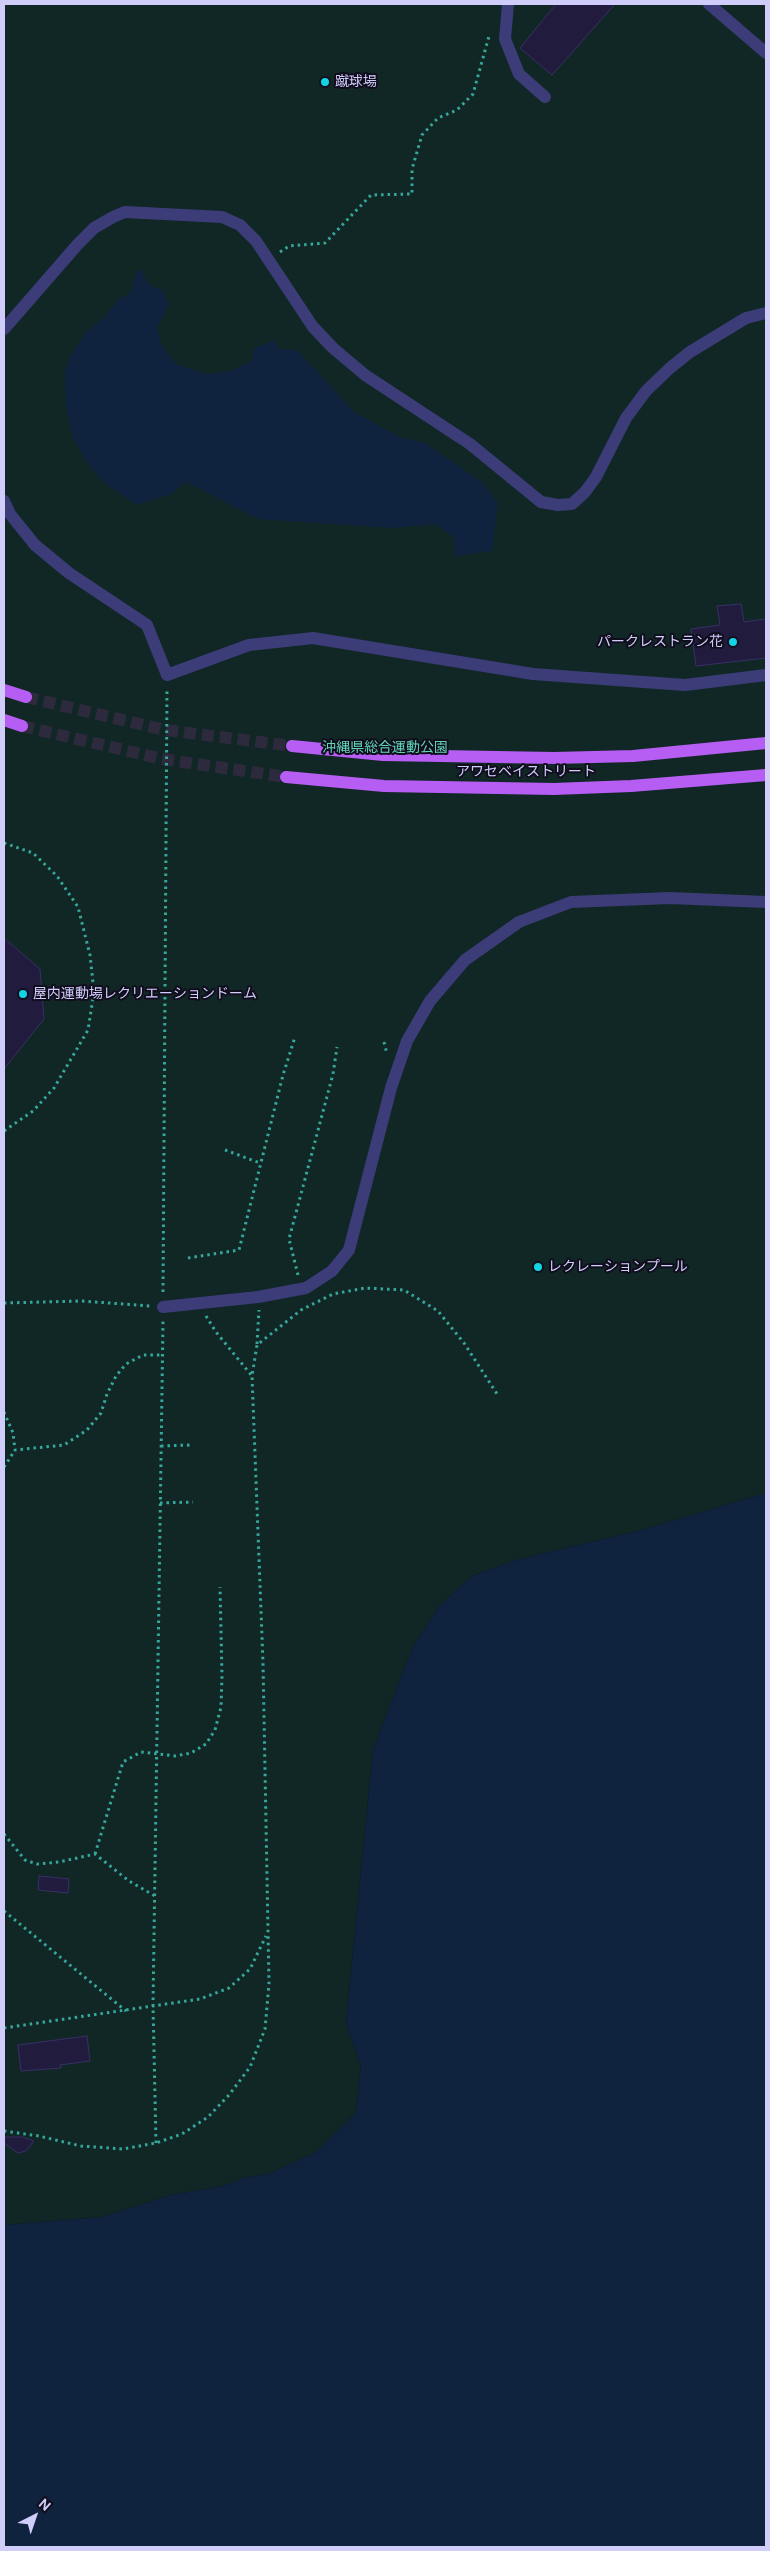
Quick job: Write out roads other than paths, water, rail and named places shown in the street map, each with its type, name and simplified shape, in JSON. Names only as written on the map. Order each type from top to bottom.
[{"type":"main road","points":[[4,690],[26,697]]},
{"type":"main road","points":[[4,720],[22,726]]},
{"type":"main road","name":"アワセベイストリート","points":[[292,746],[383,755],[554,758],[633,756],[766,743]]},
{"type":"main road","name":"アワセベイストリート","points":[[286,777],[384,786],[554,789],[631,786],[766,775]]},
{"type":"lane","points":[[508,4],[505,40],[519,74],[545,97]]},
{"type":"lane","points":[[709,4],[766,53]]},
{"type":"lane","points":[[4,329],[83,238],[94,228],[125,212],[222,217],[240,225],[256,241],[313,326],[333,348],[365,375],[470,444],[541,502],[558,505],[572,504],[585,492],[596,477],[626,418],[646,391],[670,368],[690,352],[746,318],[766,313]]},
{"type":"lane","points":[[4,501],[10,514],[35,545],[69,572],[147,625],[167,675],[249,645],[313,638],[533,674],[685,685],[766,675]]},
{"type":"lane","points":[[163,1307],[258,1297],[306,1288],[332,1271],[349,1250],[391,1088],[407,1041],[430,1001],[465,960],[519,922],[571,902],[670,898],[766,902]]},
{"type":"water","points":[[142,270],[147,283],[163,291],[169,304],[157,329],[162,346],[177,365],[208,374],[232,371],[252,360],[255,348],[274,340],[280,349],[297,350],[353,411],[399,437],[425,443],[483,483],[498,503],[492,551],[455,556],[454,538],[436,524],[393,528],[258,519],[186,482],[171,494],[137,505],[106,484],[88,464],[73,438],[66,406],[65,373],[70,357],[85,333],[104,318],[119,299],[132,292],[136,272]]},
{"type":"water","points":[[766,1493],[766,2547],[4,2547],[4,2225],[103,2217],[171,2195],[223,2186],[247,2177],[269,2174],[316,2152],[356,2113],[361,2066],[346,2023],[373,1750],[412,1649],[439,1606],[472,1576],[516,1560],[642,1530]]},
{"type":"tunnel","points":[[26,697],[165,730],[292,746]]},
{"type":"tunnel","points":[[22,726],[162,759],[286,777]]},
{"type":"place","name":"蹴球場","points":[[325,82]]},
{"type":"place","name":"パークレストラン花","points":[[733,642]]},
{"type":"place","name":"屋内運動場レクリエーションドーム","points":[[23,994]]},
{"type":"place","name":"レクレーションプール","points":[[538,1267]]},
{"type":"park label","name":"沖縄県総合運動公園","points":[[385,748]]}]
